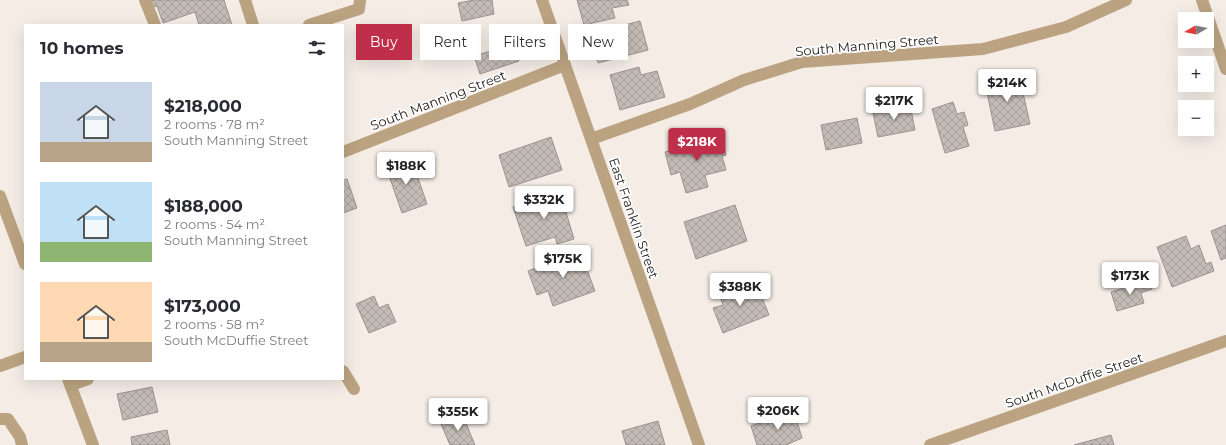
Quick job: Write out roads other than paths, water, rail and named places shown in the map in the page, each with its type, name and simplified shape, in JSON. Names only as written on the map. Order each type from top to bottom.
[{"type":"street","points":[[145,0],[155,24]]},
{"type":"street","points":[[245,0],[253,24]]},
{"type":"street","points":[[312,24],[359,9],[360,0]]},
{"type":"street","name":"East Franklin Street","points":[[542,0],[699,445]]},
{"type":"street","name":"South Manning Street","points":[[591,139],[690,104],[744,80],[802,62],[983,49],[1066,27],[1126,0]]},
{"type":"street","points":[[1202,0],[1225,63]]},
{"type":"street","name":"South Manning Street","points":[[344,152],[565,65]]},
{"type":"street","points":[[0,196],[24,261]]},
{"type":"street","name":"South McDuffie Street","points":[[930,445],[1226,341]]},
{"type":"street","points":[[0,366],[24,357]]},
{"type":"street","points":[[344,372],[354,389]]},
{"type":"street","points":[[82,380],[70,382],[93,445]]},
{"type":"street","points":[[0,419],[8,419],[13,424],[22,445]]}]
